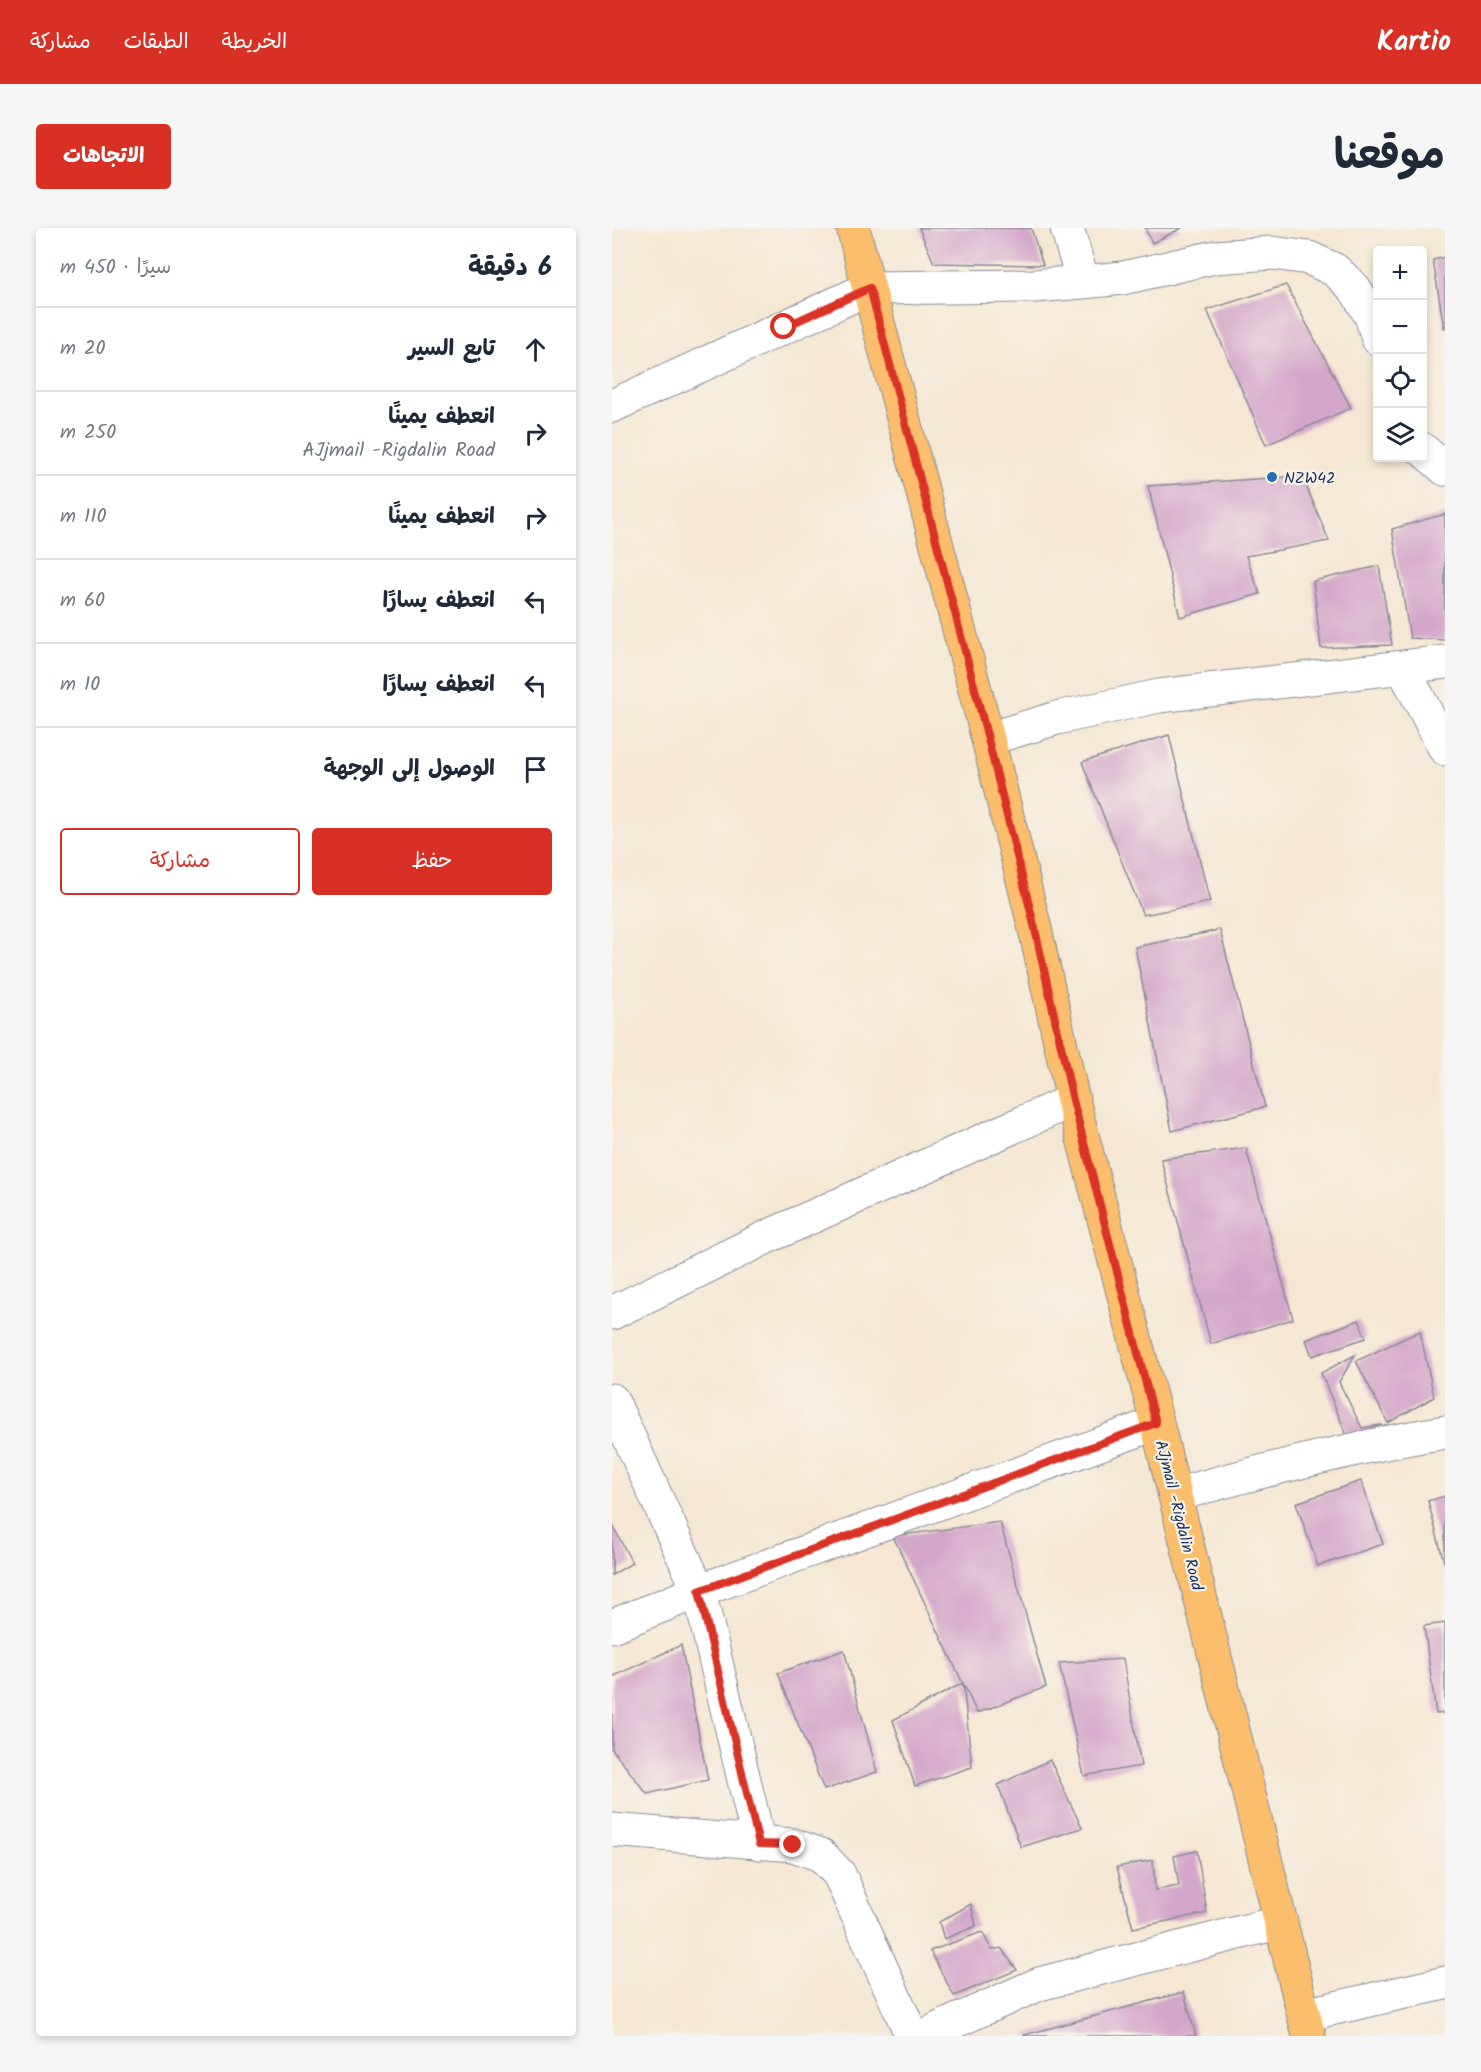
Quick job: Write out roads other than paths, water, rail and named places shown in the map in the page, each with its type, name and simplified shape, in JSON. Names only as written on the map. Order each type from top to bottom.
[{"type":"main road","name":"AJjmail -Rigdalin Road","points":[[853,228],[988,739],[1035,929],[1073,1100],[1306,2025]]},
{"type":"street","points":[[1067,228],[1083,282]]},
{"type":"street","points":[[612,406],[870,288],[1034,286],[1083,282],[1123,278],[1215,257],[1272,253],[1309,258],[1335,270],[1355,289],[1373,324]]},
{"type":"street","points":[[1427,453],[1445,469]]},
{"type":"street","points":[[988,739],[1057,718],[1159,696],[1445,662]]},
{"type":"street","points":[[1403,668],[1445,749]]},
{"type":"street","points":[[612,1313],[767,1236],[1073,1100]]},
{"type":"street","points":[[612,1400],[699,1591],[759,1844]]},
{"type":"street","points":[[612,1626],[699,1591],[1156,1423]]},
{"type":"street","points":[[1174,1495],[1298,1460],[1367,1444],[1445,1432]]},
{"type":"street","points":[[612,1830],[759,1844],[793,1845],[821,1855],[839,1874],[912,2036]]},
{"type":"street","points":[[928,2036],[938,2029],[1039,1984],[1281,1922]]},
{"type":"street","points":[[1306,2025],[1445,1983]]},
{"type":"place","name":"NZW42","points":[[1272,477]]}]
